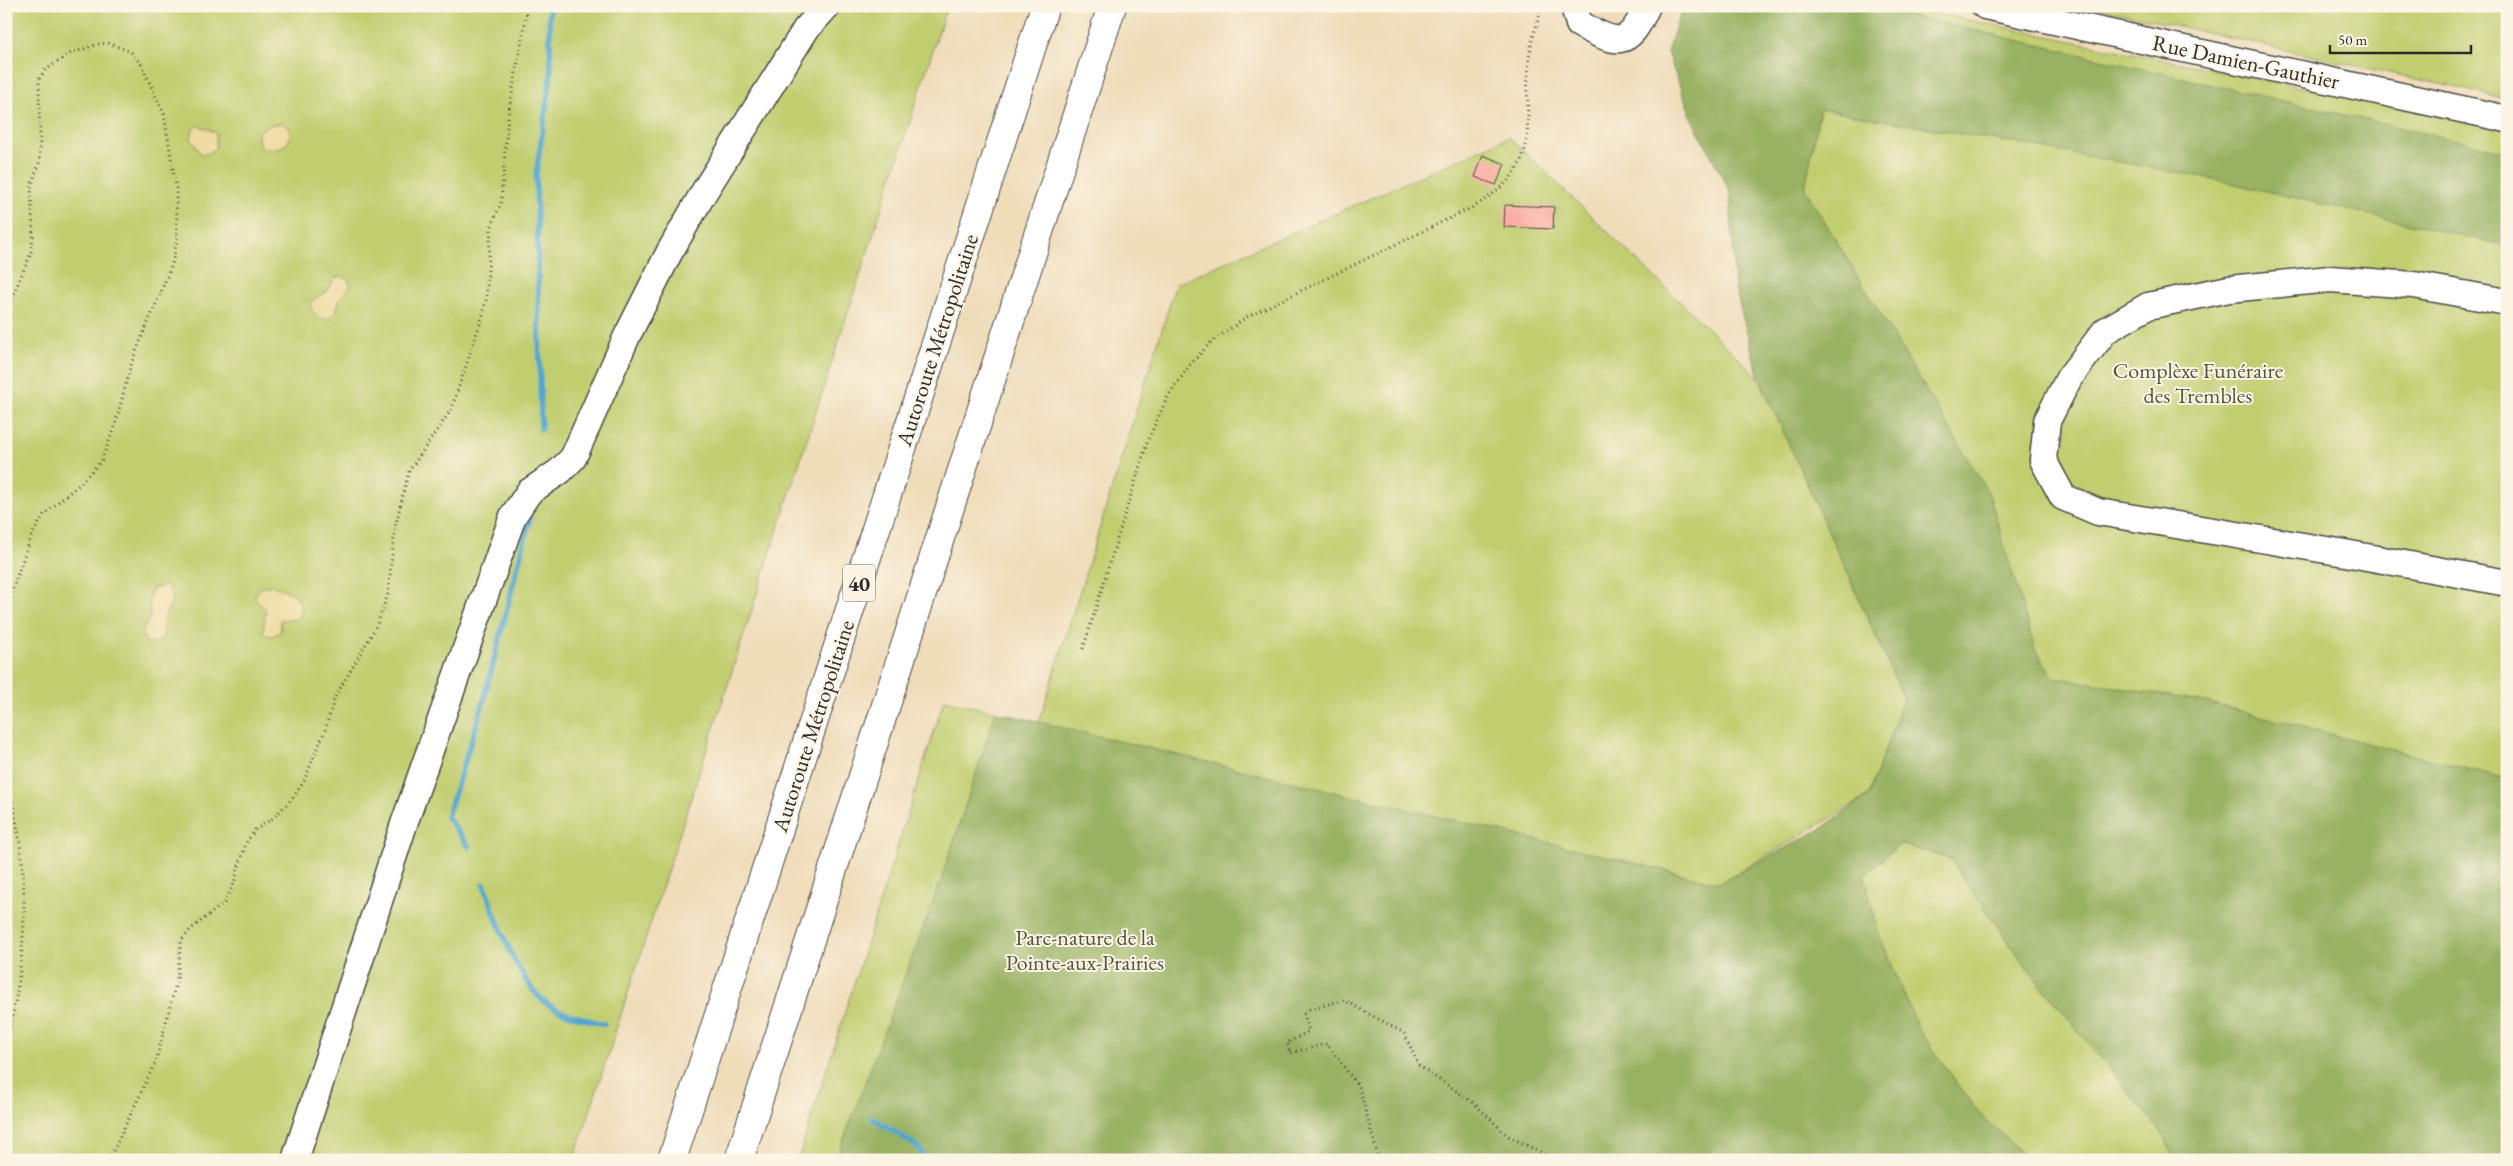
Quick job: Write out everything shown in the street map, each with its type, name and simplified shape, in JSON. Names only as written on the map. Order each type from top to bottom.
[{"type":"highway","name":"Autoroute Métropolitaine","points":[[672,1160],[1045,6]]},
{"type":"highway","points":[[740,1160],[1112,6]]},
{"type":"street","points":[[295,1160],[405,821],[513,516],[529,492],[560,471],[573,458],[627,336],[687,221],[802,36],[827,6]]},
{"type":"street","points":[[1573,6],[1579,24],[1612,39],[1628,38],[1636,30],[1647,6]]},
{"type":"street","name":"Rue Damien-Gauthier","points":[[1986,6],[2507,118]]},
{"type":"street","points":[[2507,302],[2414,285],[2330,279],[2229,288],[2148,306],[2105,331],[2069,378],[2047,422],[2043,460],[2064,497],[2098,512],[2345,553],[2507,583]]},
{"type":"path","points":[[109,1160],[156,1060],[177,978],[181,941],[191,929],[224,903],[233,886],[246,843],[255,830],[273,818],[292,799],[304,781],[325,730],[335,697],[377,625],[388,594],[396,527],[409,471],[451,410],[482,318],[486,300],[491,228],[501,202],[508,116],[528,6]]},
{"type":"path","points":[[1083,649],[1148,440],[1168,396],[1188,366],[1211,342],[1247,317],[1475,206],[1495,194],[1510,179],[1520,166],[1527,143],[1529,56],[1542,6]]},
{"type":"path","points":[[6,312],[32,253],[31,186],[39,164],[40,146],[38,80],[44,71],[63,58],[98,44],[108,43],[131,52],[141,64],[164,114],[176,188],[177,239],[172,265],[132,361],[114,429],[101,461],[81,483],[44,514],[32,537],[6,608]]},
{"type":"path","points":[[6,778],[24,861],[26,898],[22,953],[6,1049]]},
{"type":"path","points":[[1379,1160],[1359,1087],[1327,1044],[1290,1053],[1286,1043],[1308,1031],[1303,1010],[1344,1000],[1404,1032],[1419,1066],[1474,1103],[1508,1136],[1556,1160]]},
{"type":"green space","points":[[6,6],[947,6],[574,1160],[6,1160]]},
{"type":"green space","name":"Parc-nature de la Pointe-aux-Prairies","points":[[1683,6],[1867,6],[2507,152],[2507,246],[2204,177],[1820,109],[1805,189],[1989,494],[2034,646],[2053,677],[2206,702],[2507,779],[2507,1160],[2175,1160],[2162,1133],[2030,972],[1950,859],[1900,844],[1864,875],[1879,934],[1918,1028],[1977,1111],[2030,1160],[836,1160],[940,883],[996,712],[1719,883],[1819,830],[1868,796],[1904,698],[1759,378],[1735,288],[1730,191],[1693,121],[1667,52]]},
{"type":"green space","points":[[1702,6],[1899,6],[2507,129],[2507,1160],[798,1160],[944,700],[1039,722],[1176,284],[1509,137],[1759,378],[1904,698],[1868,796],[1720,883],[1875,919],[1864,875],[1900,844],[1950,859],[2017,954]]},
{"type":"green space","points":[[2088,6],[2507,6],[2507,99]]},
{"type":"sand","points":[[282,123],[290,129],[291,135],[287,144],[273,150],[261,148],[258,141],[259,131],[270,125]]},
{"type":"sand","points":[[198,125],[216,133],[216,148],[208,154],[201,154],[191,139],[193,129]]},
{"type":"sand","points":[[342,276],[349,280],[350,287],[339,300],[336,312],[328,319],[320,318],[311,310],[311,301],[326,292],[335,278]]},
{"type":"sand","points":[[165,585],[169,588],[173,598],[164,619],[164,635],[158,643],[148,644],[142,633],[150,617],[149,597],[153,589]]},
{"type":"sand","points":[[270,585],[293,593],[300,602],[302,610],[297,619],[280,620],[281,631],[273,636],[266,635],[263,632],[266,609],[254,598],[259,589]]},
{"type":"building","points":[[1483,155],[1505,164],[1496,185],[1475,177]]},
{"type":"building","points":[[1505,205],[1554,207],[1553,229],[1504,227]]},
{"type":"waterway","points":[[541,429],[536,174],[551,76],[549,6]]},
{"type":"waterway","points":[[469,847],[447,817],[482,707],[530,518]]},
{"type":"waterway","points":[[484,884],[509,950],[528,983],[538,996],[549,1005],[562,1011],[604,1024]]},
{"type":"waterway","points":[[872,1118],[917,1146],[927,1160]]},
{"type":"park label","name":"Complèxe Funéraire des Trembles","points":[[2198,382]]}]
